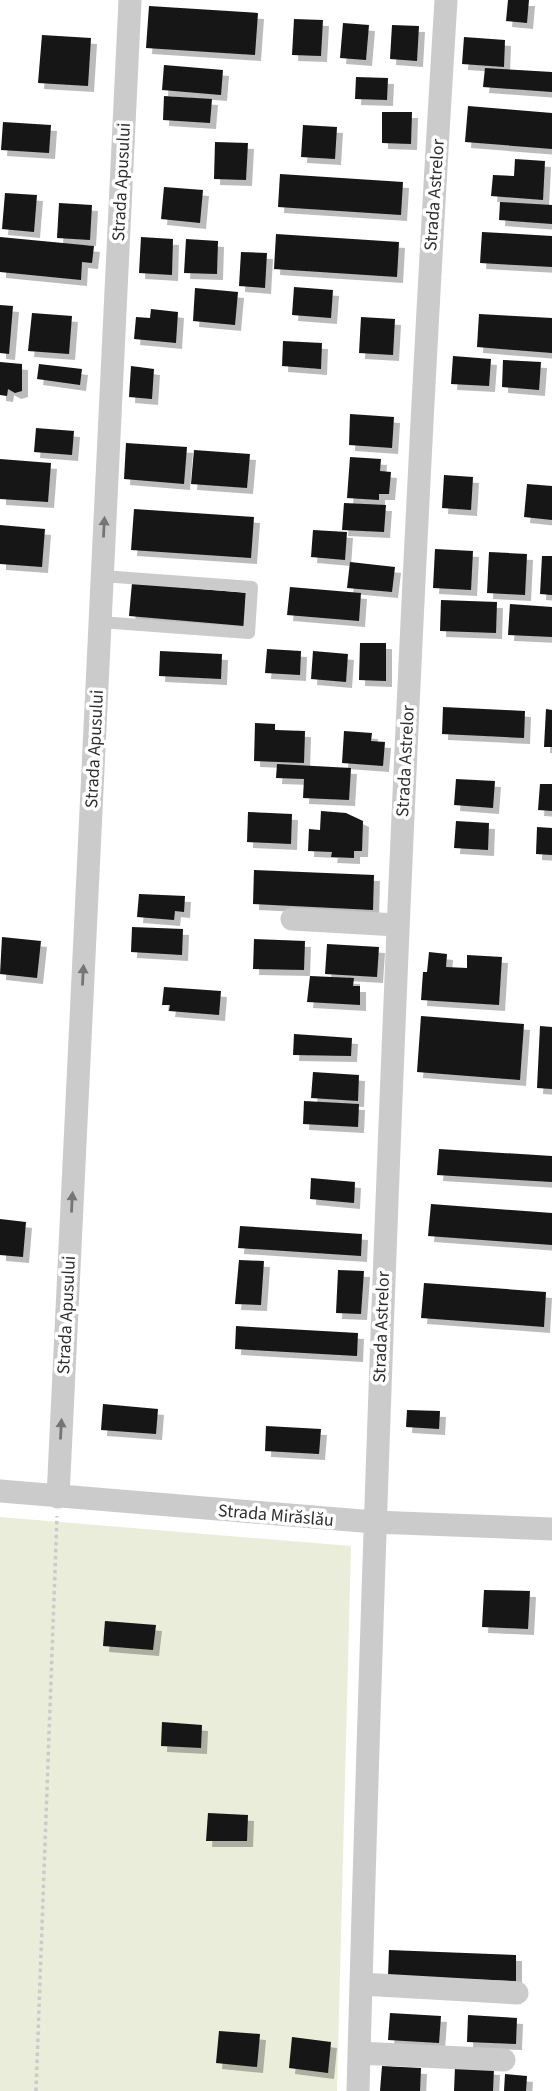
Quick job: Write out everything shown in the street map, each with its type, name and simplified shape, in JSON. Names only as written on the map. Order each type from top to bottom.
[{"type":"street","name":"Strada Apusului","points":[[58,1497],[130,0]]},
{"type":"street","name":"Strada Astrelor","points":[[358,2091],[374,1522],[397,925],[446,0]]},
{"type":"street","points":[[292,919],[397,925]]},
{"type":"street","name":"Strada Mirăslău","points":[[0,1491],[374,1522],[552,1529]]},
{"type":"street","points":[[361,1984],[517,1993]]},
{"type":"street","points":[[359,2053],[505,2060]]},
{"type":"lane","points":[[100,622],[249,633],[252,587],[102,576]]},
{"type":"path","points":[[36,2091],[58,1497]]},
{"type":"green space","points":[[0,1517],[351,1546],[337,2091],[0,2091]]},
{"type":"building","points":[[508,0],[529,0],[527,23],[506,21]]},
{"type":"building","points":[[149,6],[258,13],[255,55],[146,48]]},
{"type":"building","points":[[294,19],[323,20],[321,56],[292,55]]},
{"type":"building","points":[[343,23],[369,25],[366,60],[340,58]]},
{"type":"building","points":[[392,25],[419,26],[417,61],[390,59]]},
{"type":"building","points":[[42,35],[91,38],[88,86],[38,83]]},
{"type":"building","points":[[464,37],[505,40],[504,67],[462,64]]},
{"type":"building","points":[[164,65],[223,70],[221,95],[162,90]]},
{"type":"building","points":[[485,68],[552,72],[552,92],[483,87]]},
{"type":"building","points":[[356,77],[388,78],[387,100],[355,99]]},
{"type":"building","points":[[164,96],[212,99],[210,123],[163,120]]},
{"type":"building","points":[[468,106],[552,113],[552,149],[465,142]]},
{"type":"building","points":[[382,112],[412,112],[411,144],[382,143]]},
{"type":"building","points":[[3,122],[51,125],[49,153],[1,150]]},
{"type":"building","points":[[303,125],[337,127],[335,159],[301,157]]},
{"type":"building","points":[[215,142],[248,143],[246,180],[214,179]]},
{"type":"building","points":[[515,159],[545,161],[543,200],[491,196],[493,175],[514,176]]},
{"type":"building","points":[[280,174],[403,182],[401,215],[278,207]]},
{"type":"building","points":[[164,187],[203,190],[200,223],[161,219]]},
{"type":"building","points":[[5,193],[37,195],[34,232],[2,229]]},
{"type":"building","points":[[500,202],[552,205],[552,224],[499,220]]},
{"type":"building","points":[[59,203],[92,205],[90,240],[57,238]]},
{"type":"building","points":[[482,232],[552,236],[552,267],[480,263]]},
{"type":"building","points":[[276,234],[399,242],[397,277],[274,269]]},
{"type":"building","points":[[0,237],[94,246],[92,263],[82,262],[81,280],[0,272]]},
{"type":"building","points":[[141,237],[173,239],[172,275],[139,273]]},
{"type":"building","points":[[186,239],[218,241],[217,274],[184,273]]},
{"type":"building","points":[[241,252],[267,253],[265,288],[239,286]]},
{"type":"building","points":[[294,287],[333,290],[331,318],[292,315]]},
{"type":"building","points":[[195,288],[238,292],[235,325],[193,321]]},
{"type":"building","points":[[0,305],[13,306],[9,354],[0,353]]},
{"type":"building","points":[[151,309],[178,312],[176,343],[134,339],[136,317],[150,318]]},
{"type":"building","points":[[32,313],[72,316],[69,354],[28,351]]},
{"type":"building","points":[[479,314],[552,318],[552,353],[477,347]]},
{"type":"building","points":[[361,317],[395,319],[393,355],[359,353]]},
{"type":"building","points":[[283,341],[322,343],[321,369],[282,366]]},
{"type":"building","points":[[453,356],[491,359],[489,386],[451,384]]},
{"type":"building","points":[[503,360],[541,362],[539,390],[502,387]]},
{"type":"building","points":[[0,362],[22,364],[22,391],[15,393],[8,389],[7,396],[0,395]]},
{"type":"building","points":[[39,364],[82,369],[80,385],[37,379]]},
{"type":"building","points":[[131,366],[154,369],[152,399],[129,397]]},
{"type":"building","points":[[350,414],[394,417],[392,448],[349,445]]},
{"type":"building","points":[[36,428],[74,431],[72,455],[34,452]]},
{"type":"building","points":[[126,443],[187,447],[184,484],[124,479]]},
{"type":"building","points":[[194,450],[250,454],[247,488],[191,484]]},
{"type":"building","points":[[350,457],[381,459],[380,471],[391,472],[389,494],[379,494],[379,500],[347,498]]},
{"type":"building","points":[[0,459],[51,463],[48,502],[0,499]]},
{"type":"building","points":[[444,475],[473,477],[471,510],[442,508]]},
{"type":"building","points":[[527,484],[552,486],[552,520],[524,517]]},
{"type":"building","points":[[344,503],[386,505],[384,532],[342,530]]},
{"type":"building","points":[[134,509],[254,517],[251,558],[131,550]]},
{"type":"building","points":[[0,525],[45,529],[42,567],[0,564]]},
{"type":"building","points":[[313,530],[347,532],[345,560],[311,557]]},
{"type":"building","points":[[435,549],[473,551],[471,590],[433,588]]},
{"type":"building","points":[[489,552],[527,554],[525,595],[487,593]]},
{"type":"building","points":[[542,556],[552,556],[552,595],[540,594]]},
{"type":"building","points":[[350,562],[395,567],[392,592],[347,588]]},
{"type":"building","points":[[132,583],[247,593],[244,626],[129,616]]},
{"type":"building","points":[[290,587],[361,593],[359,621],[287,615]]},
{"type":"building","points":[[441,600],[497,602],[496,633],[440,631]]},
{"type":"building","points":[[510,604],[552,607],[552,637],[508,635]]},
{"type":"building","points":[[360,643],[386,643],[386,681],[359,680]]},
{"type":"building","points":[[267,649],[301,651],[300,675],[265,673]]},
{"type":"building","points":[[160,651],[222,654],[221,679],[159,676]]},
{"type":"building","points":[[313,651],[348,654],[346,682],[311,679]]},
{"type":"building","points":[[443,707],[525,711],[524,738],[442,734]]},
{"type":"building","points":[[546,709],[552,710],[552,747],[544,747]]},
{"type":"building","points":[[255,723],[275,724],[275,730],[305,731],[304,763],[254,761]]},
{"type":"building","points":[[344,731],[372,733],[371,741],[385,742],[383,766],[342,763]]},
{"type":"building","points":[[277,764],[351,768],[349,800],[303,798],[304,779],[276,778]]},
{"type":"building","points":[[456,779],[495,781],[493,808],[454,805]]},
{"type":"building","points":[[540,784],[552,784],[552,811],[538,810]]},
{"type":"building","points":[[321,811],[346,813],[363,821],[362,851],[354,851],[354,858],[331,857],[332,852],[308,851],[309,829],[320,830]]},
{"type":"building","points":[[248,812],[292,814],[291,844],[247,842]]},
{"type":"building","points":[[456,821],[489,823],[488,850],[454,848]]},
{"type":"building","points":[[537,827],[552,828],[552,855],[536,854]]},
{"type":"building","points":[[254,870],[374,875],[373,910],[253,904]]},
{"type":"building","points":[[139,894],[185,896],[184,912],[175,911],[174,920],[137,917]]},
{"type":"building","points":[[132,927],[183,929],[182,955],[131,952]]},
{"type":"building","points":[[2,937],[41,941],[37,978],[0,974]]},
{"type":"building","points":[[254,939],[305,941],[304,970],[253,969]]},
{"type":"building","points":[[327,944],[379,947],[377,977],[325,974]]},
{"type":"building","points":[[429,952],[447,954],[446,967],[467,968],[467,955],[502,957],[499,1005],[421,1000],[423,972],[427,972]]},
{"type":"building","points":[[310,976],[354,978],[353,986],[360,986],[360,1005],[307,1002]]},
{"type":"building","points":[[164,987],[221,991],[219,1015],[169,1011],[170,1005],[162,1005]]},
{"type":"building","points":[[421,1016],[524,1024],[520,1080],[417,1072]]},
{"type":"building","points":[[540,1026],[552,1027],[552,1089],[537,1088]]},
{"type":"building","points":[[294,1034],[352,1038],[351,1056],[293,1055]]},
{"type":"building","points":[[313,1072],[359,1075],[358,1101],[311,1098]]},
{"type":"building","points":[[304,1101],[359,1104],[358,1127],[303,1124]]},
{"type":"building","points":[[439,1149],[552,1156],[552,1182],[437,1175]]},
{"type":"building","points":[[311,1178],[355,1182],[354,1203],[310,1199]]},
{"type":"building","points":[[431,1204],[552,1213],[552,1245],[428,1236]]},
{"type":"building","points":[[0,1219],[26,1222],[23,1257],[0,1255]]},
{"type":"building","points":[[240,1226],[362,1234],[361,1256],[238,1248]]},
{"type":"building","points":[[239,1260],[264,1261],[261,1305],[235,1304]]},
{"type":"building","points":[[338,1270],[364,1271],[361,1314],[336,1313]]},
{"type":"building","points":[[424,1283],[546,1292],[544,1327],[421,1318]]},
{"type":"building","points":[[236,1326],[358,1333],[357,1356],[235,1349]]},
{"type":"building","points":[[103,1404],[158,1409],[156,1434],[101,1430]]},
{"type":"building","points":[[407,1410],[440,1411],[439,1429],[406,1427]]},
{"type":"building","points":[[266,1426],[321,1429],[319,1454],[265,1451]]},
{"type":"building","points":[[484,1590],[530,1591],[528,1629],[482,1627]]},
{"type":"building","points":[[105,1621],[156,1625],[153,1650],[103,1646]]},
{"type":"building","points":[[162,1722],[202,1725],[201,1748],[161,1746]]},
{"type":"building","points":[[208,1813],[248,1815],[247,1841],[206,1841]]},
{"type":"building","points":[[389,1950],[516,1955],[516,1981],[388,1976]]},
{"type":"building","points":[[390,2013],[441,2016],[439,2043],[388,2040]]},
{"type":"building","points":[[468,2015],[517,2018],[516,2044],[467,2042]]},
{"type":"building","points":[[219,2031],[260,2034],[257,2067],[216,2063]]},
{"type":"building","points":[[292,2037],[331,2042],[328,2073],[289,2068]]},
{"type":"building","points":[[382,2066],[421,2068],[420,2091],[380,2091]]},
{"type":"building","points":[[455,2067],[494,2069],[493,2091],[454,2091]]},
{"type":"building","points":[[505,2074],[527,2076],[526,2091],[504,2091]]}]
